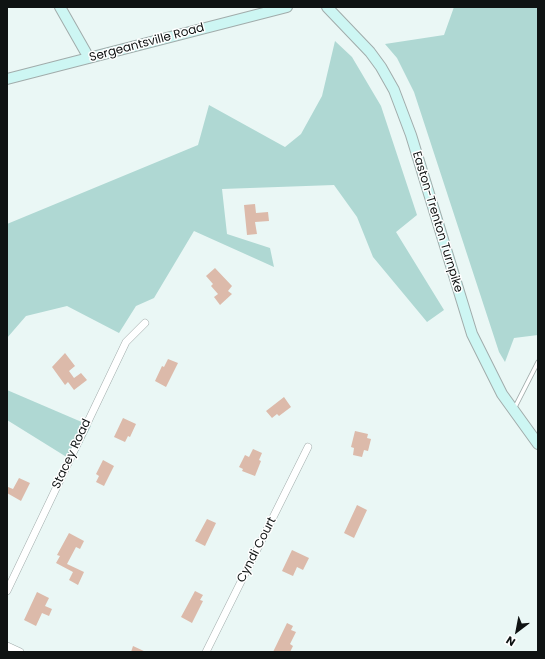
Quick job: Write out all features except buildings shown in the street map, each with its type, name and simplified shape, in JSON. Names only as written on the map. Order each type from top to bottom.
[{"type":"main road","points":[[60,7],[89,58]]},
{"type":"main road","name":"Sergeantsville Road","points":[[7,79],[287,7]]},
{"type":"main road","name":"Easton-Trenton Turnpike","points":[[327,7],[370,52],[394,90],[411,135],[472,334],[494,380],[538,444]]},
{"type":"street","name":"Stacey Road","points":[[7,592],[126,342],[145,324]]},
{"type":"street","name":"Cyndi Court","points":[[206,652],[308,447]]},
{"type":"street","points":[[7,646],[20,652]]},
{"type":"lane","points":[[514,410],[538,362]]},
{"type":"shaded area","points":[[454,7],[538,7],[538,335],[514,338],[505,362],[499,352],[414,92],[397,58],[385,44],[444,35]]},
{"type":"shaded area","points":[[335,41],[352,57],[381,106],[417,215],[396,232],[444,310],[427,322],[373,257],[357,217],[334,185],[222,189],[227,234],[270,248],[274,267],[194,231],[154,298],[136,306],[119,333],[67,306],[26,316],[7,338],[7,224],[198,145],[209,105],[285,147],[301,134],[322,96]]},
{"type":"shaded area","points":[[7,390],[91,426],[73,461],[7,420]]}]
